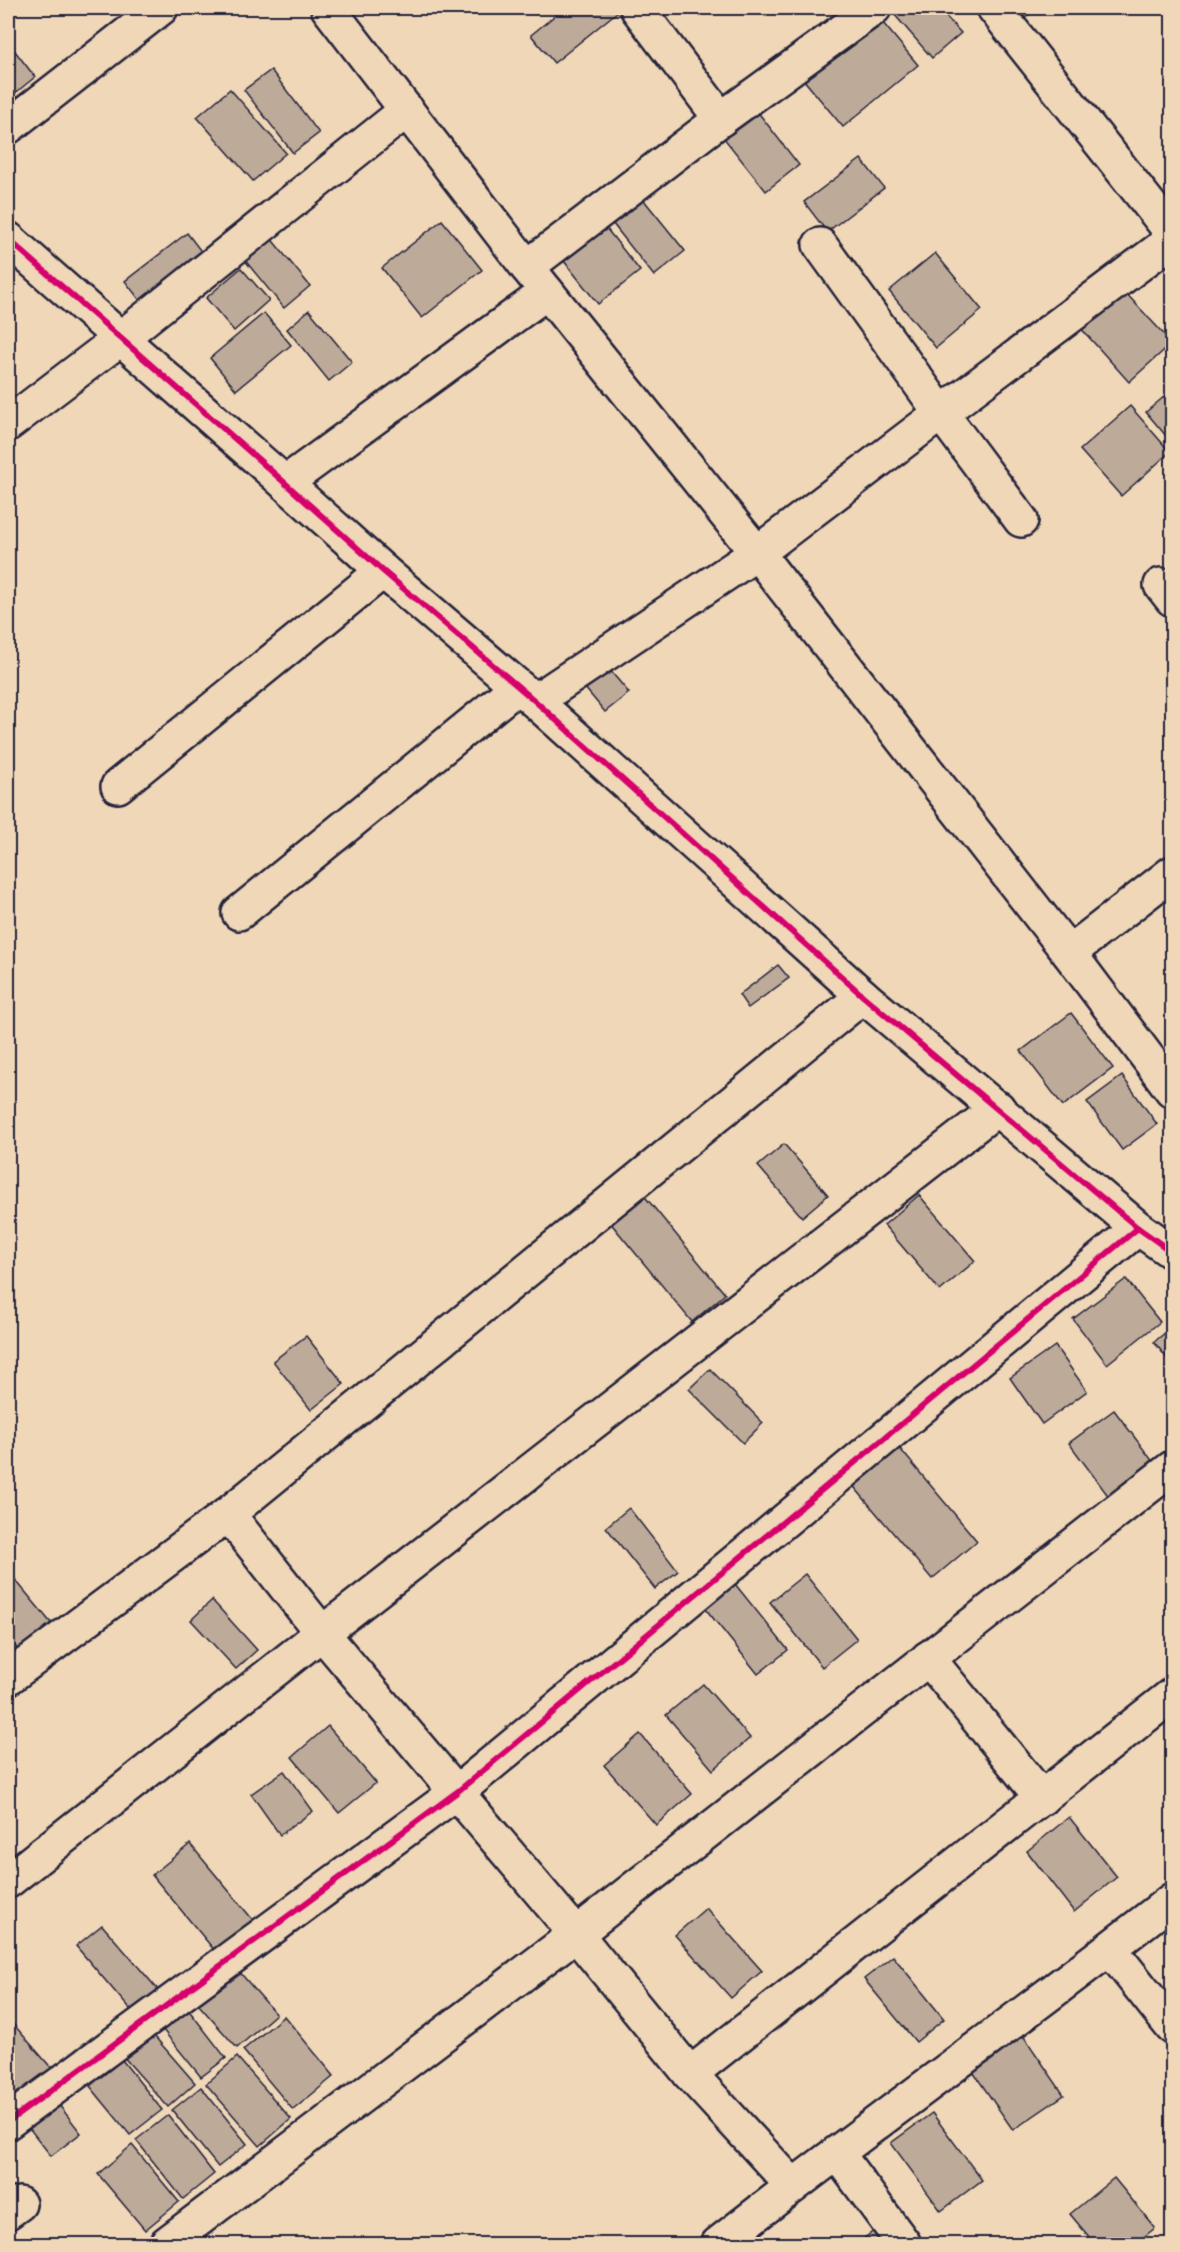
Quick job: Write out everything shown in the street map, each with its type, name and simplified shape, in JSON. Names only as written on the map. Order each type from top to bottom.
[{"type":"street","points":[[8,127],[161,8]]},
{"type":"street","points":[[328,8],[527,267],[757,554],[1069,953],[1173,1090]]},
{"type":"street","points":[[636,8],[721,119]]},
{"type":"street","points":[[527,267],[721,119],[874,8]]},
{"type":"street","points":[[994,8],[1173,233]]},
{"type":"street","points":[[8,424],[121,338],[407,110]]},
{"type":"street","points":[[8,239],[383,571],[526,694],[863,996],[1138,1228],[1173,1252]]},
{"type":"street","points":[[238,913],[526,694],[757,554],[940,413],[1173,240]]},
{"type":"street","points":[[820,245],[940,413],[1021,520]]},
{"type":"street","points":[[285,483],[547,292]]},
{"type":"street","points":[[118,786],[383,571]]},
{"type":"street","points":[[1069,953],[1173,873]]},
{"type":"street","points":[[8,1678],[228,1514],[863,996]]},
{"type":"street","points":[[8,1881],[321,1633],[998,1108]]},
{"type":"street","points":[[8,2122],[457,1791],[1138,1228]]},
{"type":"street","points":[[166,2244],[576,1934],[1173,1468]]},
{"type":"street","points":[[228,1514],[321,1633],[457,1791],[690,2074],[793,2186]]},
{"type":"street","points":[[928,1658],[1042,1798]]},
{"type":"street","points":[[690,2074],[1173,1695]]},
{"type":"street","points":[[718,2244],[1173,1900]]},
{"type":"street","points":[[1110,1949],[1173,2027]]},
{"type":"street","points":[[837,2153],[904,2244]]},
{"type":"building","points":[[564,8],[622,8],[554,63],[531,35]]},
{"type":"building","points":[[901,8],[938,8],[961,33],[932,58],[894,14]]},
{"type":"building","points":[[1015,8],[1036,8],[1025,18]]},
{"type":"building","points":[[878,17],[918,65],[843,127],[803,79]]},
{"type":"building","points":[[8,42],[35,77],[8,99]]},
{"type":"building","points":[[271,70],[319,133],[293,153],[244,90]]},
{"type":"building","points":[[230,89],[286,153],[253,181],[197,117]]},
{"type":"building","points":[[757,111],[799,165],[766,191],[723,137]]},
{"type":"building","points":[[861,159],[884,188],[827,232],[804,202]]},
{"type":"building","points":[[643,199],[685,251],[654,276],[613,224]]},
{"type":"building","points":[[442,220],[482,270],[422,318],[382,268]]},
{"type":"building","points":[[606,228],[640,271],[598,304],[564,261]]},
{"type":"building","points":[[187,233],[207,259],[145,307],[125,281]]},
{"type":"building","points":[[269,236],[310,286],[284,308],[243,258]]},
{"type":"building","points":[[935,253],[982,310],[936,348],[889,291]]},
{"type":"building","points":[[241,268],[269,300],[234,331],[206,298]]},
{"type":"building","points":[[1122,289],[1172,343],[1129,382],[1078,325]]},
{"type":"building","points":[[309,310],[352,362],[329,381],[287,329]]},
{"type":"building","points":[[264,313],[291,345],[236,390],[210,358]]},
{"type":"building","points":[[1172,390],[1172,443],[1146,412]]},
{"type":"building","points":[[1130,406],[1170,452],[1121,496],[1080,450]]},
{"type":"building","points":[[608,668],[629,693],[605,712],[585,688]]},
{"type":"building","points":[[778,965],[789,978],[748,1008],[739,995]]},
{"type":"building","points":[[1071,1013],[1113,1068],[1063,1106],[1021,1051]]},
{"type":"building","points":[[1122,1076],[1157,1124],[1122,1150],[1087,1102]]},
{"type":"building","points":[[784,1144],[828,1195],[802,1217],[758,1166]]},
{"type":"building","points":[[642,1193],[725,1294],[692,1322],[609,1221]]},
{"type":"building","points":[[919,1195],[975,1261],[940,1291],[884,1225]]},
{"type":"building","points":[[1126,1279],[1160,1322],[1107,1364],[1073,1319]]},
{"type":"building","points":[[1172,1327],[1172,1361],[1171,1363],[1154,1342]]},
{"type":"building","points":[[306,1336],[344,1384],[311,1410],[273,1361]]},
{"type":"building","points":[[1055,1346],[1087,1391],[1042,1424],[1010,1378]]},
{"type":"building","points":[[710,1369],[763,1423],[743,1443],[689,1389]]},
{"type":"building","points":[[1114,1410],[1157,1467],[1112,1501],[1069,1443]]},
{"type":"building","points":[[896,1444],[977,1541],[932,1579],[850,1482]]},
{"type":"building","points":[[629,1508],[678,1571],[655,1589],[606,1527]]},
{"type":"building","points":[[8,1571],[51,1623],[18,1650],[8,1637]]},
{"type":"building","points":[[805,1574],[857,1639],[822,1667],[770,1602]]},
{"type":"building","points":[[735,1584],[788,1650],[758,1674],[705,1608]]},
{"type":"building","points":[[212,1600],[257,1650],[236,1669],[191,1620]]},
{"type":"building","points":[[703,1684],[750,1738],[713,1770],[666,1715]]},
{"type":"building","points":[[328,1726],[376,1783],[339,1813],[292,1757]]},
{"type":"building","points":[[640,1734],[692,1794],[656,1825],[604,1765]]},
{"type":"building","points":[[284,1771],[313,1811],[280,1835],[251,1794]]},
{"type":"building","points":[[1069,1817],[1117,1877],[1074,1912],[1027,1851]]},
{"type":"building","points":[[190,1844],[253,1920],[215,1951],[152,1875]]},
{"type":"building","points":[[706,1908],[762,1971],[731,1998],[675,1935]]},
{"type":"building","points":[[102,1925],[160,1992],[134,2014],[76,1946]]},
{"type":"building","points":[[893,1956],[944,2019],[916,2042],[864,1979]]},
{"type":"building","points":[[230,1961],[276,2014],[237,2048],[191,1996]]},
{"type":"building","points":[[184,2004],[226,2058],[201,2077],[158,2024]]},
{"type":"building","points":[[284,2016],[334,2076],[293,2110],[243,2050]]},
{"type":"building","points":[[8,2018],[54,2071],[17,2102],[8,2091]]},
{"type":"building","points":[[149,2030],[195,2083],[168,2107],[121,2054]]},
{"type":"building","points":[[1022,2034],[1064,2095],[1013,2130],[971,2069]]},
{"type":"building","points":[[237,2057],[291,2119],[260,2146],[206,2084]]},
{"type":"building","points":[[122,2060],[162,2110],[130,2135],[90,2086]]},
{"type":"building","points":[[201,2087],[247,2144],[218,2167],[172,2110]]},
{"type":"building","points":[[52,2096],[81,2133],[51,2156],[22,2119]]},
{"type":"building","points":[[932,2113],[982,2180],[941,2211],[891,2143]]},
{"type":"building","points":[[168,2115],[214,2174],[183,2199],[136,2140]]},
{"type":"building","points":[[132,2145],[179,2202],[145,2230],[98,2174]]},
{"type":"building","points":[[1114,2178],[1155,2228],[1135,2244],[1095,2244],[1070,2214]]},
{"type":"building","points":[[878,2228],[890,2244],[856,2244]]},
{"type":"cycle path","points":[[8,239],[383,571],[535,701],[863,996],[1138,1228],[1172,1252]]},
{"type":"cycle path","points":[[8,2122],[457,1792],[1138,1228]]}]
